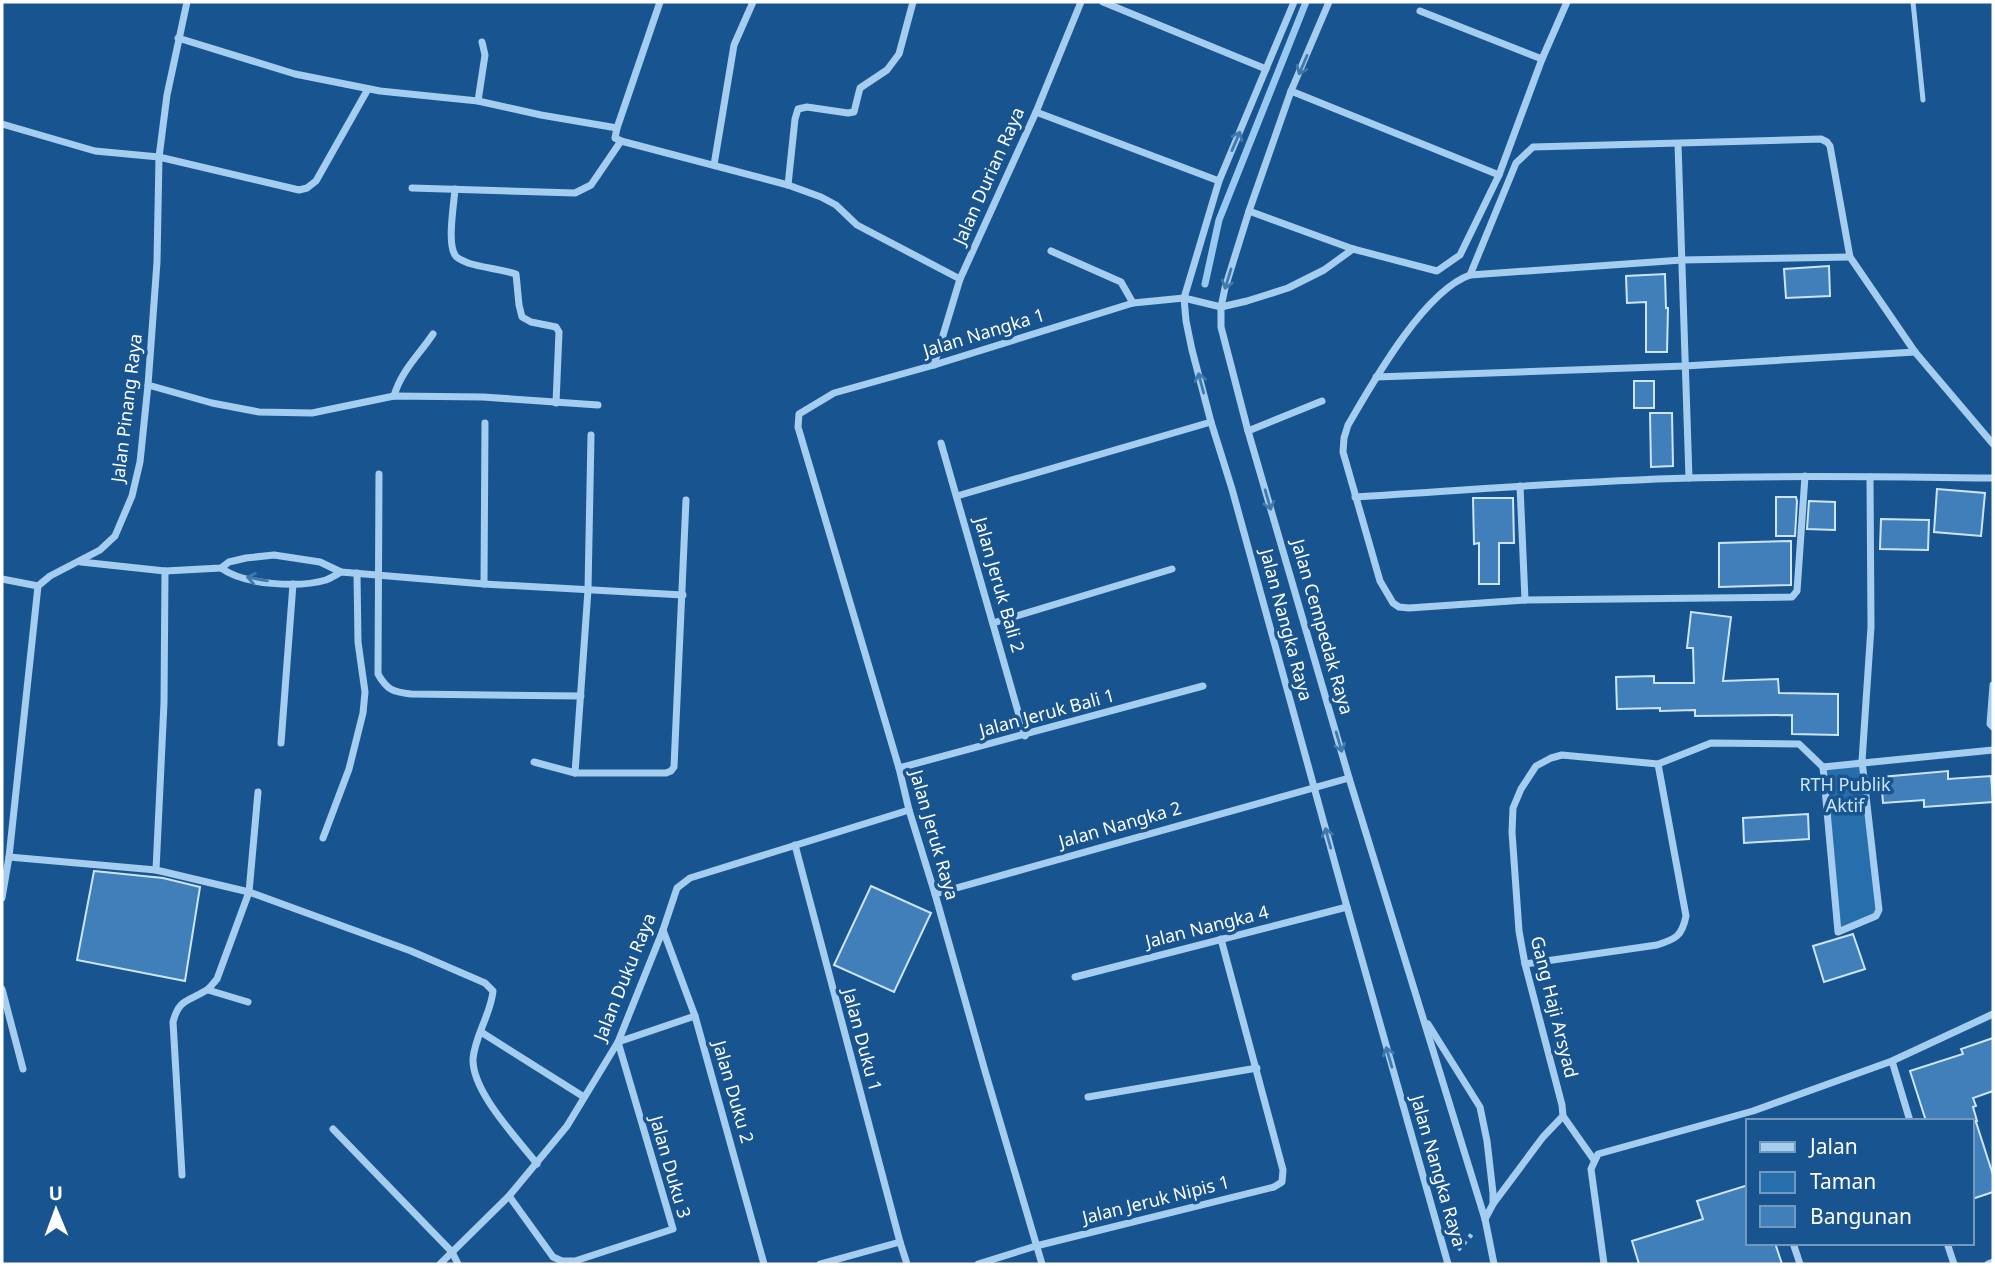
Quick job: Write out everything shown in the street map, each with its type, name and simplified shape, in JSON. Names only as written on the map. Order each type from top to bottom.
[{"type":"street","name":"Jalan Pinang Raya","points":[[38,586],[50,576],[100,550],[115,536],[132,496],[140,461],[148,385],[157,262],[159,157],[167,96],[187,2]]},
{"type":"street","points":[[660,2],[615,138],[788,185],[836,205],[857,225],[960,279]]},
{"type":"street","points":[[714,166],[734,45],[753,2]]},
{"type":"street","points":[[788,185],[798,109],[807,107],[855,112],[860,88],[887,70],[899,54],[913,2]]},
{"type":"street","name":"Jalan Durian Raya","points":[[934,365],[960,279],[1036,112],[1081,2]]},
{"type":"street","points":[[1103,2],[1266,69]]},
{"type":"street","name":"Jalan Nangka Raya","points":[[1294,2],[1219,181],[1184,298],[1188,330],[1211,422],[1232,489],[1446,1263]]},
{"type":"street","name":"Jalan Cempedak Raya","points":[[1329,2],[1292,91],[1249,211],[1225,288],[1221,327],[1248,431],[1349,778],[1485,1219],[1494,1264]]},
{"type":"street","points":[[1249,211],[1353,249],[1437,271],[1460,256],[1499,175],[1542,59],[1567,2]]},
{"type":"street","points":[[1420,11],[1542,59]]},
{"type":"street","points":[[178,38],[295,74],[368,89],[478,101],[617,128]]},
{"type":"street","points":[[478,101],[485,55],[482,42]]},
{"type":"street","points":[[2,124],[95,151],[159,157],[299,190],[316,181],[368,89]]},
{"type":"street","points":[[1292,91],[1499,175]]},
{"type":"street","points":[[1036,112],[1219,181]]},
{"type":"street","points":[[1470,275],[1516,163],[1533,147],[1821,139],[1830,146],[1850,257],[1915,352],[1993,444]]},
{"type":"street","points":[[412,188],[575,193],[591,186],[621,141]]},
{"type":"street","points":[[1678,144],[1689,478]]},
{"type":"street","points":[[455,189],[452,243],[454,254],[460,260],[516,274],[522,317],[531,322],[556,327],[559,332],[556,403]]},
{"type":"street","points":[[1221,307],[1289,288],[1324,270],[1353,249]]},
{"type":"street","points":[[1051,251],[1121,282],[1133,303]]},
{"type":"street","points":[[1805,476],[1797,591],[1792,597],[1525,600],[1409,608],[1393,603],[1380,581],[1343,452],[1348,425],[1396,346],[1428,307],[1458,279],[1470,275],[1682,260],[1850,257]]},
{"type":"street","name":"Jalan Nangka 1","points":[[799,414],[834,393],[1133,303],[1184,298],[1221,307]]},
{"type":"street","points":[[394,397],[406,369],[433,334]]},
{"type":"street","points":[[1376,377],[1685,366],[1915,352]]},
{"type":"street","points":[[148,385],[212,403],[259,412],[312,413],[394,397],[483,397],[598,405]]},
{"type":"street","points":[[1248,431],[1322,401]]},
{"type":"street","name":"Jalan Jeruk Raya","points":[[799,414],[798,427],[1042,1264]]},
{"type":"street","points":[[957,496],[1211,422]]},
{"type":"street","points":[[484,584],[485,423]]},
{"type":"street","points":[[575,772],[588,590],[591,435]]},
{"type":"street","name":"Jalan Jeruk Bali 2","points":[[941,443],[1025,736]]},
{"type":"street","points":[[379,474],[378,674],[385,685],[396,692],[411,694],[581,695]]},
{"type":"street","points":[[1870,477],[1871,627],[1862,761],[1879,910],[1876,916],[1838,932],[1822,767],[1862,761],[1993,750]]},
{"type":"street","points":[[1355,497],[1689,478],[1993,478]]},
{"type":"street","points":[[1520,486],[1525,600]]},
{"type":"street","points":[[534,762],[575,772],[666,773],[674,767],[686,500]]},
{"type":"street","points":[[80,562],[165,571],[221,568],[229,562],[274,555],[320,562],[341,572],[484,584],[682,595]]},
{"type":"street","points":[[221,568],[228,573],[259,581],[293,584],[329,579],[341,572]]},
{"type":"street","points":[[993,623],[1172,569]]},
{"type":"street","points":[[156,870],[164,703],[165,571]]},
{"type":"street","points":[[323,838],[349,769],[363,713],[365,692],[358,642],[357,573]]},
{"type":"street","points":[[2,579],[38,586],[9,857],[2,898]]},
{"type":"street","points":[[281,743],[293,584]]},
{"type":"street","points":[[1993,685],[1990,724],[1993,727]]},
{"type":"street","name":"Jalan Jeruk Bali 1","points":[[898,768],[1203,686]]},
{"type":"street","name":"Gang Haji Arsyad","points":[[1563,1116],[1519,931],[1512,832],[1513,808],[1521,789],[1536,766],[1562,755],[1658,764],[1711,743],[1799,744],[1822,767]]},
{"type":"street","points":[[1525,964],[1657,945],[1683,932],[1686,916],[1658,764]]},
{"type":"street","name":"Jalan Nangka 2","points":[[935,894],[1349,778]]},
{"type":"street","points":[[182,1174],[173,1022],[177,1008],[188,999],[208,990],[217,979],[249,892],[258,792]]},
{"type":"street","name":"Jalan Duku Raya","points":[[440,1264],[509,1196],[568,1126],[618,1042],[677,888],[690,878],[909,810]]},
{"type":"street","name":"Jalan Duku 1","points":[[795,845],[907,1264]]},
{"type":"street","points":[[9,857],[156,870],[249,892],[411,951],[485,983],[493,991],[492,1003],[473,1058],[476,1077],[484,1096],[537,1164]]},
{"type":"street","name":"Jalan Nangka 4","points":[[1075,977],[1347,907]]},
{"type":"street","name":"Jalan Duku 2","points":[[663,930],[695,1016],[764,1264]]},
{"type":"street","points":[[1088,1097],[1257,1068],[1221,939]]},
{"type":"street","points":[[2,989],[23,1069]]},
{"type":"street","points":[[208,990],[248,1003]]},
{"type":"street","points":[[1605,1264],[1591,1169],[1598,1154],[1753,1111],[1892,1061],[1993,1014]]},
{"type":"street","points":[[1422,1015],[1480,1107],[1487,1141],[1493,1204]]},
{"type":"street","points":[[618,1042],[695,1016]]},
{"type":"street","points":[[481,1032],[584,1097]]},
{"type":"street","name":"Jalan Duku 3","points":[[509,1196],[553,1257],[562,1261],[575,1261],[673,1229],[618,1042]]},
{"type":"street","points":[[1892,1061],[1909,1119]]},
{"type":"street","name":"Jalan Jeruk Nipis 1","points":[[978,1264],[1037,1246],[1274,1187],[1282,1182],[1283,1170],[1257,1068]]},
{"type":"street","points":[[1753,1111],[1755,1119]]},
{"type":"street","points":[[1485,1219],[1493,1204],[1563,1116],[1594,1160]]},
{"type":"street","points":[[333,1129],[452,1252],[458,1264]]},
{"type":"street","points":[[820,1264],[900,1242]]},
{"type":"street","points":[[1794,1245],[1800,1264]]},
{"type":"street","points":[[1948,1245],[1954,1264]]},
{"type":"street","points":[[1988,1264],[1993,1262]]},
{"type":"lane","points":[[1913,2],[1923,100]]},
{"type":"path","points":[[1446,1263],[1485,1219]]},
{"type":"green space","name":"RTH Publik Aktif","points":[[1862,758],[1876,916],[1838,932],[1823,767]]},
{"type":"building","points":[[1829,266],[1830,296],[1786,298],[1784,269]]},
{"type":"building","points":[[1665,274],[1668,308],[1667,352],[1646,352],[1646,302],[1627,303],[1626,276]]},
{"type":"building","points":[[1634,381],[1654,381],[1654,408],[1634,408]]},
{"type":"building","points":[[1650,413],[1672,413],[1673,466],[1651,467]]},
{"type":"building","points":[[1937,489],[1985,493],[1981,536],[1934,532]]},
{"type":"building","points":[[1776,497],[1796,497],[1795,536],[1776,536]]},
{"type":"building","points":[[1473,498],[1513,498],[1514,543],[1499,543],[1499,584],[1479,584],[1479,543],[1474,544]]},
{"type":"building","points":[[1809,501],[1835,502],[1835,530],[1807,529]]},
{"type":"building","points":[[1881,519],[1929,520],[1928,550],[1880,549]]},
{"type":"building","points":[[1791,541],[1791,585],[1719,587],[1719,543]]},
{"type":"building","points":[[1691,612],[1731,617],[1723,681],[1778,679],[1779,693],[1838,694],[1838,735],[1792,734],[1792,715],[1695,716],[1695,710],[1617,709],[1616,677],[1654,676],[1654,683],[1694,683],[1693,648],[1687,648]]},
{"type":"building","points":[[1948,771],[1948,779],[1991,776],[1993,802],[1924,807],[1924,800],[1883,803],[1881,777]]},
{"type":"building","points":[[1808,814],[1809,839],[1744,843],[1743,818]]},
{"type":"building","points":[[94,871],[163,878],[200,887],[185,981],[77,960]]},
{"type":"building","points":[[871,886],[931,913],[894,992],[834,965]]},
{"type":"building","points":[[1853,934],[1865,969],[1824,982],[1813,946]]},
{"type":"building","points":[[1993,1038],[1993,1091],[1973,1098],[1977,1121],[1925,1119],[1910,1071],[1963,1054],[1961,1049]]},
{"type":"building","points":[[1974,1122],[1993,1175],[1993,1192],[1974,1198]]},
{"type":"building","points":[[1746,1186],[1746,1245],[1776,1245],[1782,1264],[1639,1264],[1632,1241],[1703,1219],[1697,1201]]},
{"type":"waterway","points":[[1205,284],[1219,220],[1306,2]]}]
